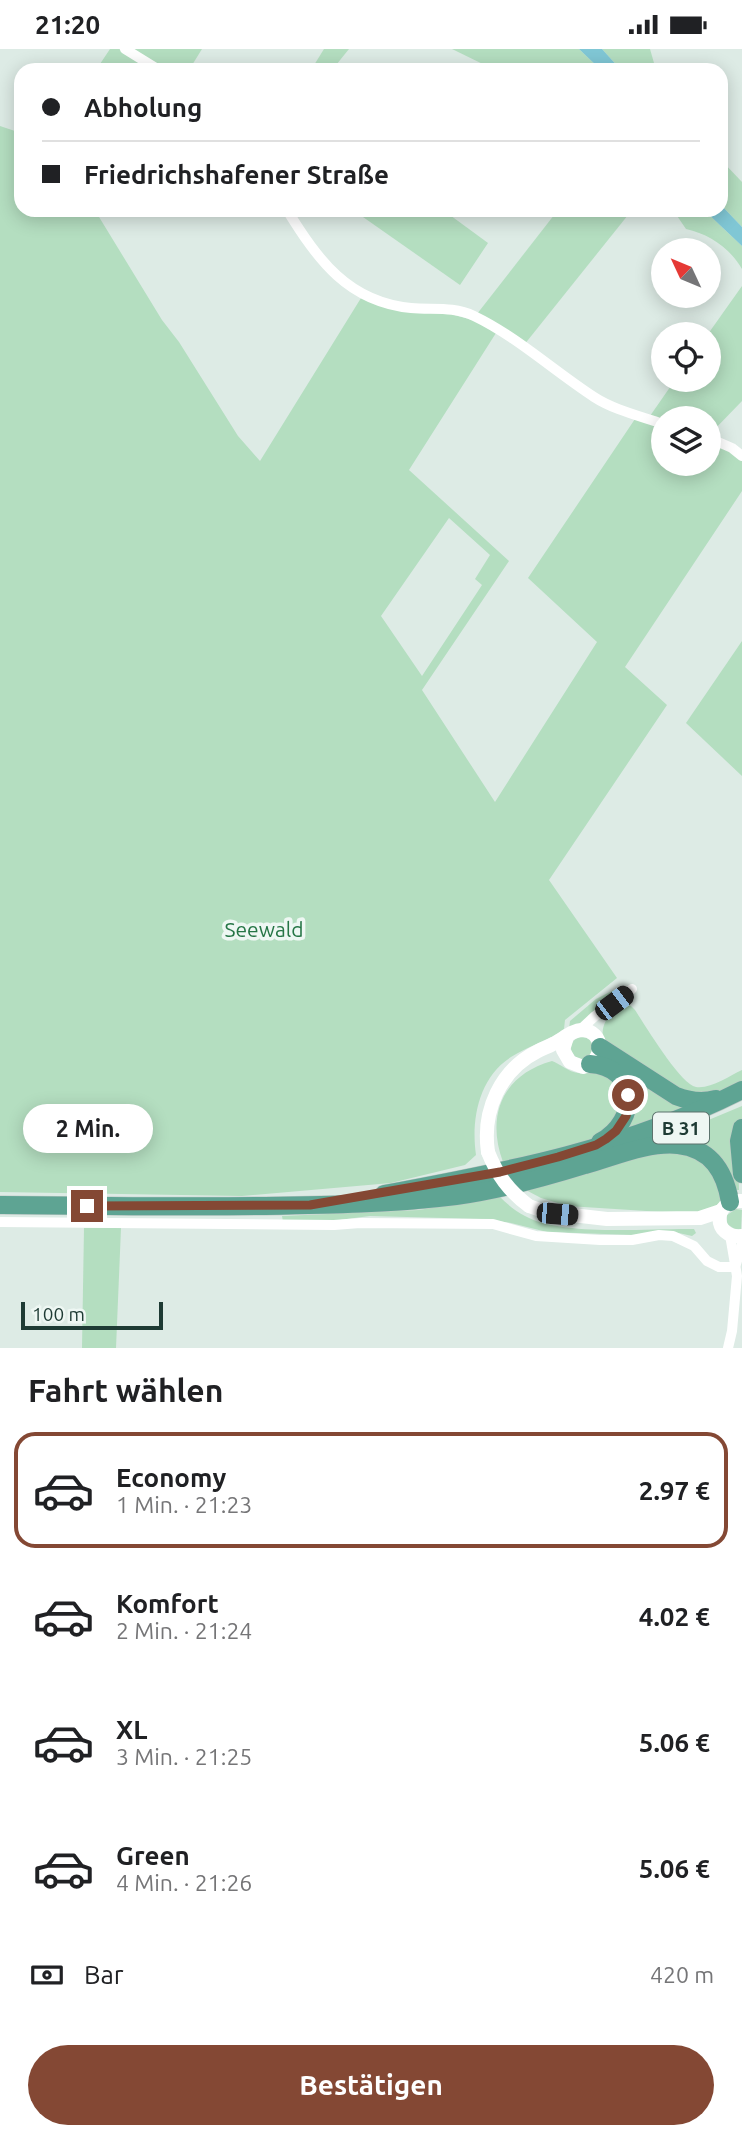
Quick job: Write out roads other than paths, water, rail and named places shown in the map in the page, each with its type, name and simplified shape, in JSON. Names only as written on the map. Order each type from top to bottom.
[{"type":"main road","points":[[598,1042],[656,1085],[687,1100],[713,1100],[742,1089]]},
{"type":"main road","points":[[558,1157],[596,1145],[606,1139],[616,1131],[626,1116],[629,1106],[625,1085],[614,1072],[590,1064]]},
{"type":"main road","name":"B 31","points":[[310,1205],[500,1172],[610,1144],[707,1108],[742,1089]]},
{"type":"main road","name":"B 31","points":[[0,1205],[165,1207],[378,1204],[459,1195],[533,1180],[620,1154],[742,1102]]},
{"type":"main road","points":[[742,1128],[739,1141],[742,1174]]},
{"type":"main road","points":[[620,1154],[674,1145],[701,1152],[713,1162],[724,1178],[728,1210]]},
{"type":"street","points":[[125,49],[148,63]]},
{"type":"street","points":[[291,217],[306,242],[331,273],[357,291],[378,302],[398,306],[453,309],[474,316],[596,398],[651,420]]},
{"type":"street","points":[[721,443],[742,456]]},
{"type":"street","points":[[632,989],[573,1033],[538,1051],[518,1066],[499,1086],[490,1106],[486,1128],[488,1151],[506,1186],[529,1206],[557,1214],[607,1219],[700,1217],[728,1210],[725,1233],[738,1238],[735,1267],[737,1276],[728,1348]]},
{"type":"street","points":[[518,1066],[551,1057],[579,1066],[590,1064],[597,1057],[602,1012]]},
{"type":"street","points":[[573,1033],[590,1032],[598,1042]]},
{"type":"street","points":[[567,1060],[563,1047],[573,1033]]},
{"type":"street","points":[[0,1222],[494,1224],[536,1236],[600,1240],[673,1236],[694,1246],[707,1261],[719,1267],[735,1267]]},
{"type":"water","points":[[579,49],[602,49],[615,63],[594,63]]},
{"type":"water","points":[[728,212],[742,227],[742,246],[711,217],[728,217]]},
{"type":"park label","name":"Seewald","points":[[264,929]]}]
